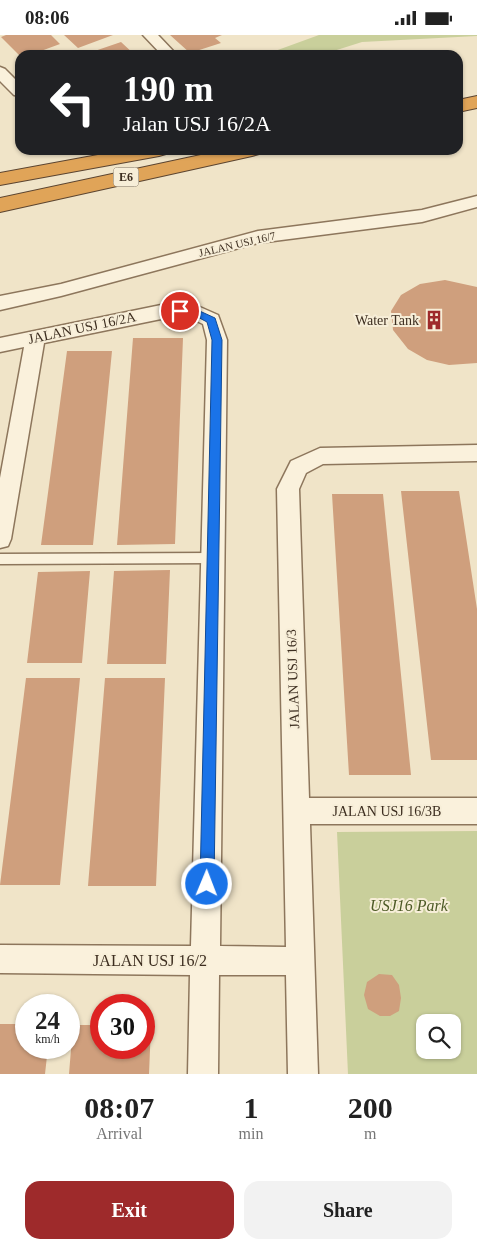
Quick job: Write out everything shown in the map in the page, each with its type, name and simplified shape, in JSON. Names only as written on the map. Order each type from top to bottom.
[{"type":"highway","points":[[463,88],[477,85]]},
{"type":"highway","points":[[463,105],[477,102]]},
{"type":"highway","name":"E6","points":[[0,179],[132,155]]},
{"type":"highway","name":"E6","points":[[0,205],[229,155]]},
{"type":"street","points":[[150,35],[165,50]]},
{"type":"street","points":[[0,72],[15,88]]},
{"type":"street","name":"JALAN USJ 16/7","points":[[0,303],[61,290],[258,237],[316,227],[422,216],[477,201]]},
{"type":"street","name":"JALAN USJ 16/2A","points":[[0,345],[166,311],[193,311],[211,320],[217,340],[203,1074]]},
{"type":"street","points":[[0,539],[35,338]]},
{"type":"street","name":"JALAN USJ 16/3","points":[[303,1074],[288,489],[298,467],[320,456],[340,454],[477,453]]},
{"type":"street","name":"JALAN USJ 16/3B","points":[[296,811],[477,811]]},
{"type":"street","name":"JALAN USJ 16/2","points":[[0,959],[300,961]]},
{"type":"lane","points":[[0,559],[213,558]]},
{"type":"green space","points":[[319,35],[477,35],[362,42],[337,50],[278,50]]},
{"type":"green space","name":"USJ16 Park","points":[[477,831],[477,1074],[348,1074],[337,832]]},
{"type":"building","points":[[6,35],[51,35],[60,44],[44,50],[15,51],[1,37]]},
{"type":"building","points":[[64,35],[113,35],[78,48]]},
{"type":"building","points":[[170,35],[222,35],[215,38],[221,43],[199,50],[187,50]]},
{"type":"building","points":[[121,42],[130,50],[98,50]]},
{"type":"building","name":"Water Tank","points":[[445,280],[477,287],[477,363],[449,365],[427,360],[408,349],[393,330],[391,311],[401,295],[420,284]]},
{"type":"building","points":[[133,338],[183,338],[175,544],[117,545]]},
{"type":"building","points":[[67,351],[112,351],[93,545],[41,545]]},
{"type":"building","points":[[401,491],[459,491],[477,609],[477,760],[431,760]]},
{"type":"building","points":[[332,494],[383,494],[411,775],[349,775]]},
{"type":"building","points":[[170,570],[166,664],[107,664],[114,571]]},
{"type":"building","points":[[90,571],[82,663],[27,663],[38,572]]},
{"type":"building","points":[[26,678],[80,678],[60,885],[0,885]]},
{"type":"building","points":[[105,678],[165,678],[156,886],[88,886]]},
{"type":"building","points":[[379,974],[392,975],[399,985],[401,998],[399,1011],[390,1016],[380,1016],[368,1009],[364,995],[367,982]]},
{"type":"building","points":[[0,1024],[15,1024],[15,1059],[47,1059],[45,1074],[0,1074]]},
{"type":"building","points":[[80,1025],[90,1025],[90,1059],[150,1059],[149,1074],[69,1074],[70,1059],[80,1059]]},
{"type":"place","name":"Water Tank","points":[[434,320]]},
{"type":"route","points":[[180,311],[193,311],[211,320],[217,340],[207,884]]}]
